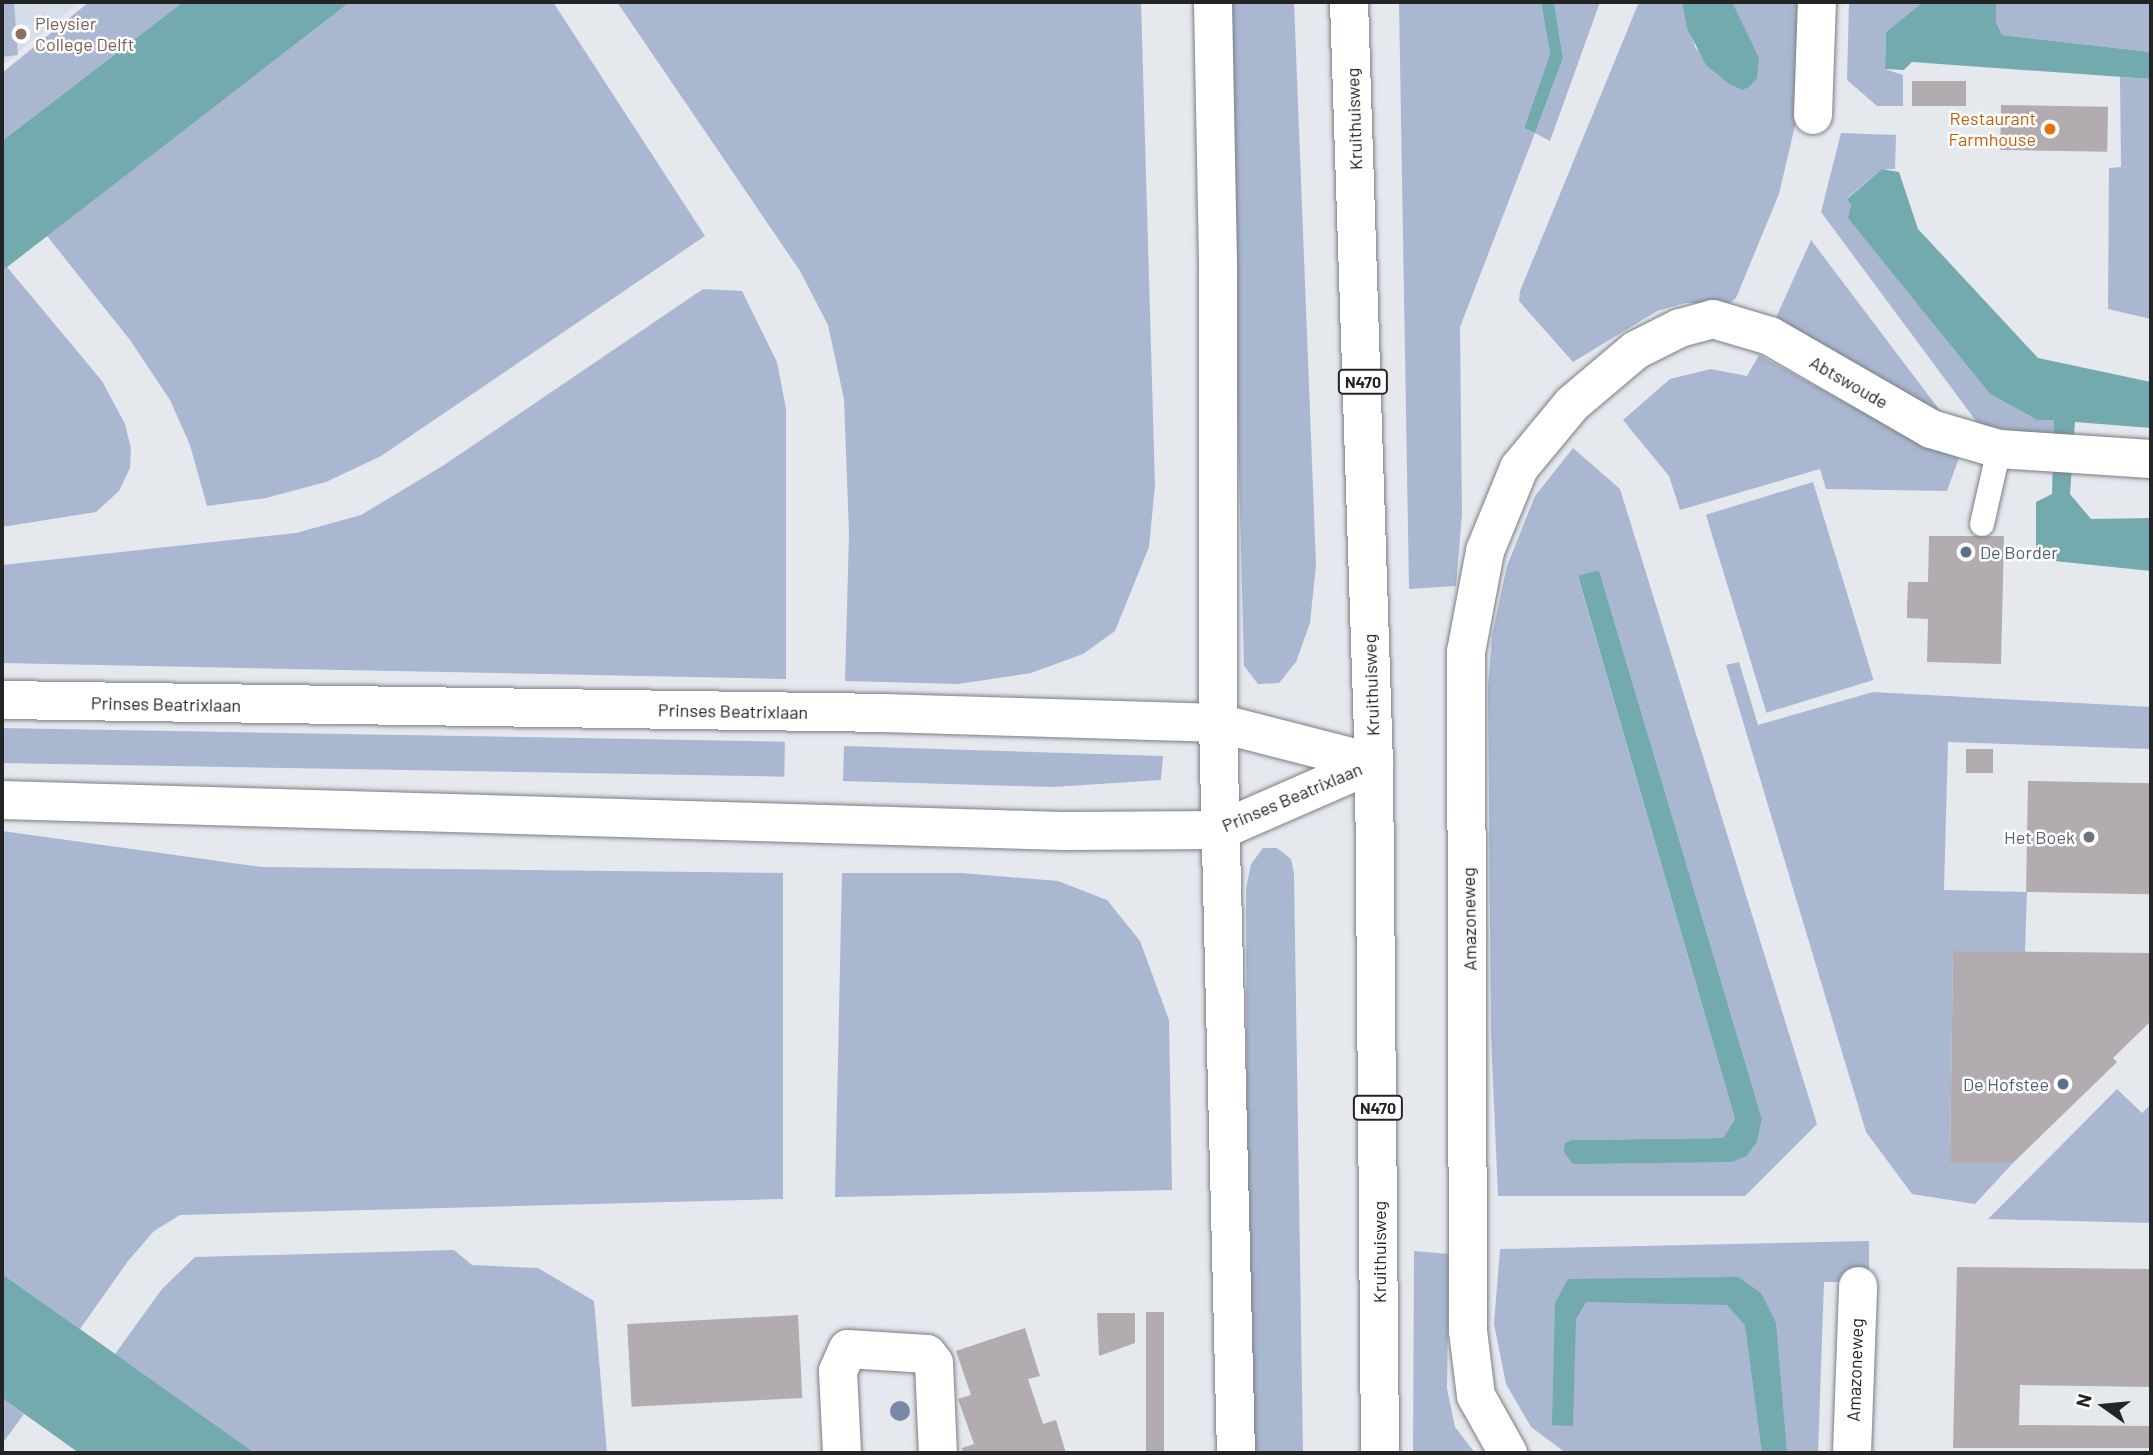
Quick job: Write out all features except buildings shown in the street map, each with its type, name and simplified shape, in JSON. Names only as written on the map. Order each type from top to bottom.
[{"type":"main road","points":[[1213,2],[1219,283],[1217,723],[1222,830],[1236,1453]]},
{"type":"main road","name":"Kruithuisweg","points":[[1349,2],[1374,763],[1380,1453]]},
{"type":"main road","points":[[1813,115],[1817,2]]},
{"type":"main road","name":"Abtswoude","points":[[1572,404],[1636,350],[1680,328],[1713,319],[1770,336],[1931,429],[1999,449],[2151,459]]},
{"type":"main road","name":"Amazoneweg","points":[[1508,1453],[1476,1396],[1468,1331],[1466,652],[1485,551],[1519,468],[1572,404]]},
{"type":"main road","name":"Prinses Beatrixlaan","points":[[2,700],[885,713],[1217,723],[1374,763]]},
{"type":"main road","name":"Prinses Beatrixlaan","points":[[2,800],[1064,831],[1222,830],[1374,763]]},
{"type":"main road","name":"Amazoneweg","points":[[1852,1453],[1858,1286]]},
{"type":"main road","points":[[842,1453],[838,1371],[848,1349],[927,1353],[934,1363],[938,1453]]},
{"type":"lane","points":[[1982,524],[1999,449]]},
{"type":"shaded area","name":"Pleysier College Delft","points":[[2,2],[79,2],[2,66]]},
{"type":"shaded area","points":[[2,2],[14,2],[18,55],[2,57]]},
{"type":"shaded area","points":[[89,2],[183,2],[2,141],[2,73]]},
{"type":"shaded area","points":[[183,2],[350,2],[2,271],[2,141]]},
{"type":"shaded area","points":[[350,2],[553,2],[705,236],[381,456],[326,482],[266,498],[207,506],[190,445],[170,400],[130,340],[47,236]]},
{"type":"shaded area","points":[[617,2],[1141,2],[1155,485],[1149,547],[1115,631],[1083,654],[1031,673],[958,684],[845,681],[849,533],[844,399],[828,325],[800,271]]},
{"type":"shaded area","points":[[1227,2],[1294,2],[1316,565],[1310,623],[1296,662],[1279,683],[1258,684],[1244,666]]},
{"type":"shaded area","points":[[1399,2],[1541,2],[1550,54],[1524,128],[1535,133],[1460,327],[1462,514],[1456,586],[1409,589]]},
{"type":"shaded area","points":[[1541,2],[1554,2],[1563,58],[1535,133],[1524,128],[1550,54]]},
{"type":"shaded area","points":[[1554,2],[1600,2],[1550,141],[1535,133],[1563,58]]},
{"type":"shaded area","points":[[1639,2],[1682,2],[1695,47],[1728,83],[1732,2],[1805,2],[1798,113],[1779,194],[1736,298],[1730,303],[1685,303],[1657,311],[1573,362],[1519,301],[1520,291]]},
{"type":"shaded area","points":[[1682,2],[1732,2],[1759,58],[1757,78],[1749,87],[1742,90],[1728,83],[1706,65],[1687,28]]},
{"type":"shaded area","points":[[1849,2],[1923,2],[1886,32],[1885,69],[1903,75],[1903,106],[1877,106],[1847,80]]},
{"type":"shaded area","points":[[1923,2],[1996,2],[1996,22],[2002,35],[2151,52],[2151,79],[1912,62],[1904,70],[1885,69],[1886,32]]},
{"type":"shaded area","points":[[1996,2],[2151,2],[2151,52],[2002,35],[1996,22]]},
{"type":"shaded area","points":[[2120,77],[2151,79],[2151,319],[2108,309],[2109,168],[2121,167]]},
{"type":"shaded area","points":[[1841,133],[1896,135],[1895,169],[1882,169],[1847,198],[1851,204],[1849,218],[1990,394],[2037,420],[2054,419],[2055,437],[1979,425],[1821,212]]},
{"type":"shaded area","points":[[1882,169],[1899,172],[1918,229],[2038,358],[2151,382],[2151,428],[2075,422],[2070,494],[2091,519],[2151,518],[2151,571],[2054,561],[2036,548],[2036,502],[2052,494],[2054,420],[2037,420],[1990,394],[1848,218],[1851,205],[1847,199]]},
{"type":"shaded area","points":[[1811,240],[1941,412],[1775,320]]},
{"type":"shaded area","points":[[7,267],[102,381],[125,424],[131,449],[130,468],[119,491],[96,512],[2,527],[2,271]]},
{"type":"shaded area","points":[[703,289],[742,291],[777,362],[786,409],[786,679],[2,663],[2,565],[296,533],[361,515],[444,465]]},
{"type":"shaded area","points":[[1759,355],[1925,446],[1959,458],[1947,491],[1826,489],[1820,469],[1680,510],[1669,476],[1623,420],[1670,379],[1711,369],[1747,376]]},
{"type":"shaded area","points":[[1573,448],[1620,489],[1817,1124],[1745,1196],[1498,1196],[1491,1036],[1488,687],[1492,635],[1507,566],[1535,496]],"holes":[[[1599,570],[1762,1119],[1757,1142],[1747,1156],[1572,1140],[1723,1138],[1735,1119],[1578,577]]]},
{"type":"shaded area","points":[[1813,482],[1874,680],[1766,713],[1706,515]]},
{"type":"shaded area","points":[[1599,570],[1762,1119],[1757,1142],[1747,1156],[1731,1162],[1573,1164],[1564,1152],[1565,1143],[1572,1140],[1723,1138],[1735,1119],[1578,576]]},
{"type":"shaded area","points":[[1739,662],[1758,725],[1873,692],[2151,707],[2151,749],[1948,742],[1944,890],[2027,892],[2025,952],[1953,951],[1950,1162],[2013,1163],[1975,1204],[1912,1194],[1866,1132],[1726,665]]},
{"type":"shaded area","points":[[2,728],[785,742],[784,777],[2,763]]},
{"type":"shaded area","points":[[844,746],[1163,756],[1161,780],[1053,787],[843,781]]},
{"type":"shaded area","points":[[2,831],[262,867],[783,873],[783,1199],[180,1215],[154,1231],[128,1261],[80,1329],[2,1274]]},
{"type":"shaded area","points":[[1263,848],[1277,848],[1291,859],[1294,873],[1303,1453],[1248,1453],[1246,889],[1251,864]]},
{"type":"shaded area","points":[[842,873],[962,873],[1058,881],[1107,900],[1140,941],[1169,1020],[1172,1190],[835,1197]]},
{"type":"shaded area","points":[[2117,1089],[2142,1113],[2151,1104],[2151,1223],[1988,1219]]},
{"type":"shaded area","points":[[1869,1241],[1869,1282],[1824,1282],[1818,1453],[1566,1453],[1531,1427],[1506,1384],[1494,1324],[1500,1249]]},
{"type":"shaded area","points":[[454,1250],[472,1265],[538,1268],[594,1301],[607,1453],[255,1453],[115,1354],[162,1289],[195,1257]]},
{"type":"shaded area","points":[[1414,1251],[1449,1254],[1447,1388],[1455,1427],[1475,1453],[1413,1453]]},
{"type":"shaded area","points":[[2,1274],[255,1453],[79,1453],[2,1398]]},
{"type":"shaded area","points":[[1738,1277],[1761,1293],[1776,1323],[1787,1453],[1762,1453],[1745,1325],[1727,1305],[1586,1302],[1576,1319],[1573,1426],[1552,1425],[1555,1303],[1568,1279]]},
{"type":"shaded area","points":[[2,1398],[24,1414],[2,1444]]},
{"type":"place","name":"Pleysier College Delft","points":[[21,34]]},
{"type":"place","name":"Restaurant Farmhouse","points":[[2050,129]]},
{"type":"place","name":"De Border","points":[[1966,552]]},
{"type":"place","name":"Het Boek","points":[[2089,837]]},
{"type":"place","name":"De Hofstee","points":[[2063,1084]]}]
